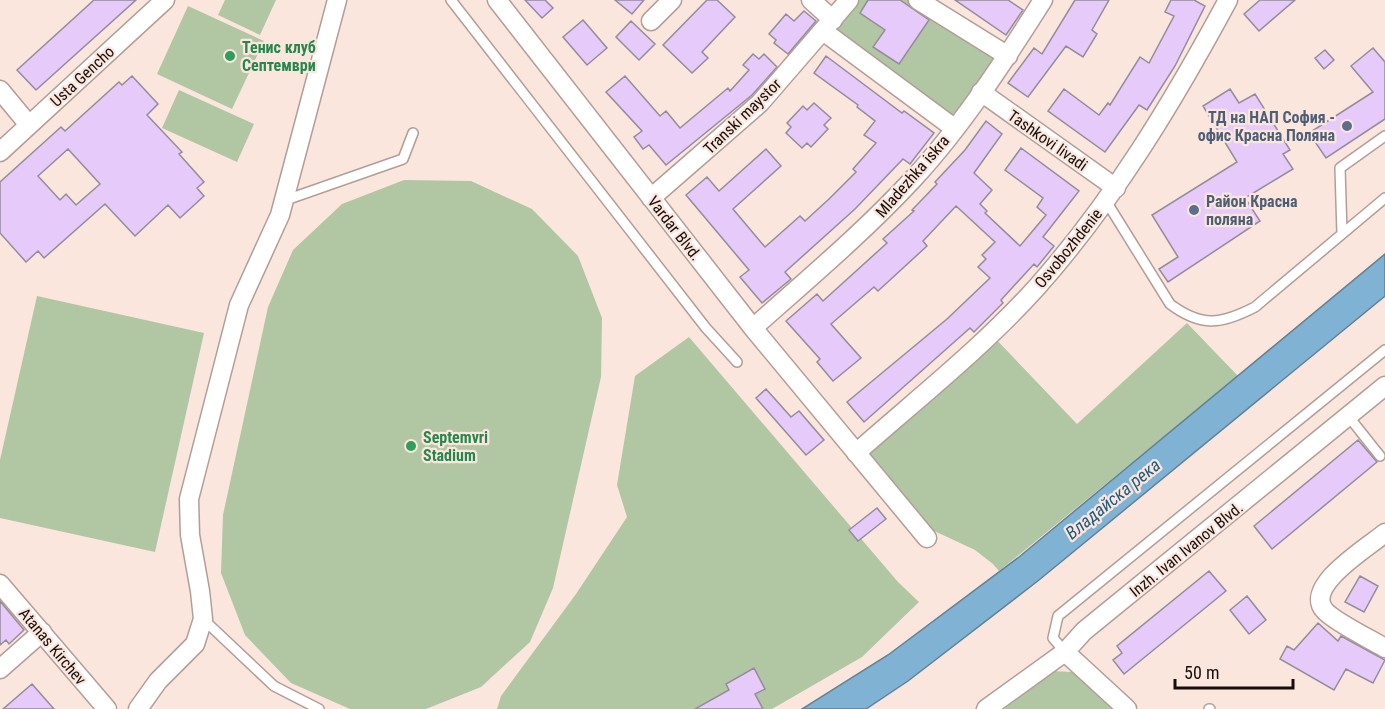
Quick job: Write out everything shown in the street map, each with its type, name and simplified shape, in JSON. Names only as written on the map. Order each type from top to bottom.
[{"type":"street","name":"Usta Gencho","points":[[0,152],[165,0]]},
{"type":"street","points":[[138,709],[158,681],[195,644],[202,619],[200,591],[190,535],[189,499],[239,305],[280,215],[337,0]]},
{"type":"street","name":"Vardar Blvd.","points":[[498,0],[753,328],[927,538]]},
{"type":"street","points":[[651,21],[672,0]]},
{"type":"street","points":[[811,0],[828,25],[954,128]]},
{"type":"street","name":"Transki maystor","points":[[651,198],[760,103],[849,0]]},
{"type":"street","points":[[918,0],[1008,56]]},
{"type":"street","name":"Mladezhka iskra","points":[[753,328],[864,229],[914,177],[1008,56],[1043,0]]},
{"type":"street","name":"Osvobozhdenie","points":[[856,453],[991,334],[1058,262],[1111,194],[1179,88],[1228,0]]},
{"type":"street","points":[[0,90],[29,125]]},
{"type":"street","name":"Tashkovi livadi","points":[[981,92],[1111,194]]},
{"type":"street","name":"Inzh. Ivan Ivanov Blvd.","points":[[986,709],[1065,652],[1084,631],[1385,386]]},
{"type":"street","points":[[1385,533],[1324,584],[1320,591],[1320,603],[1326,612],[1385,648]]},
{"type":"street","name":"Atanas Kirchev","points":[[0,584],[107,709]]},
{"type":"street","points":[[0,669],[42,632]]},
{"type":"street","points":[[1065,652],[1127,709]]},
{"type":"lane","points":[[451,0],[706,328],[737,362]]},
{"type":"lane","points":[[284,201],[403,159],[412,134]]},
{"type":"lane","points":[[1342,234],[1340,168],[1385,136]]},
{"type":"lane","points":[[1111,194],[1170,303],[1184,314],[1200,320],[1217,322],[1233,318],[1255,307],[1385,198]]},
{"type":"lane","points":[[1065,652],[1053,638],[1058,616],[1385,350]]},
{"type":"lane","points":[[1349,417],[1380,456]]},
{"type":"lane","points":[[202,619],[274,686],[319,709]]},
{"type":"green space","points":[[225,0],[276,0],[260,35],[218,15]]},
{"type":"green space","points":[[849,0],[918,0],[1008,56],[954,128],[823,31]]},
{"type":"green space","points":[[188,6],[264,41],[232,109],[157,74]]},
{"type":"green space","points":[[179,90],[254,124],[237,162],[162,128]]},
{"type":"green space","name":"Septemvri Stadium","points":[[404,180],[471,181],[532,209],[578,256],[602,318],[601,377],[553,588],[530,642],[481,687],[426,709],[350,709],[291,683],[245,635],[221,573],[223,515],[268,307],[293,250],[342,204]]},
{"type":"green space","points":[[37,296],[204,333],[155,552],[0,518],[0,460]]},
{"type":"green space","points":[[1187,323],[1238,376],[999,571],[975,550],[930,529],[865,453],[991,334],[1077,424]]},
{"type":"green space","points":[[689,337],[898,582],[919,602],[862,657],[772,709],[497,709],[501,696],[576,594],[627,517],[617,485],[635,376]]},
{"type":"green space","points":[[1052,671],[1072,672],[1112,709],[1004,709]]},
{"type":"water","name":"Владайска река","points":[[1385,254],[1385,296],[1039,580],[908,681],[866,709],[802,709],[888,655],[1019,557]]},
{"type":"building","points":[[94,0],[136,0],[36,90],[17,70]]},
{"type":"building","points":[[525,0],[545,0],[553,8],[542,18]]},
{"type":"building","points":[[615,0],[644,0],[632,14]]},
{"type":"building","points":[[707,0],[717,0],[735,17],[702,52],[708,58],[692,73],[663,45]]},
{"type":"building","points":[[868,0],[900,0],[929,20],[899,64],[873,47],[885,30],[860,13]]},
{"type":"building","points":[[955,0],[1008,0],[1023,10],[1006,35]]},
{"type":"building","points":[[1075,0],[1109,0],[1092,30],[1097,34],[1083,57],[1066,46],[1028,97],[1008,83],[1034,48],[1042,54]]},
{"type":"building","points":[[1171,0],[1194,0],[1205,6],[1175,66],[1147,110],[1139,105],[1105,152],[1048,111],[1064,89],[1099,115],[1108,103],[1110,105],[1140,57],[1149,63],[1174,16],[1165,12]]},
{"type":"building","points":[[1260,0],[1295,0],[1259,31],[1244,14]]},
{"type":"building","points":[[804,11],[816,21],[788,54],[774,43],[776,40],[769,34],[786,14],[794,21]]},
{"type":"building","points":[[583,20],[607,48],[587,65],[563,37]]},
{"type":"building","points":[[631,21],[655,44],[639,60],[616,37]]},
{"type":"building","name":"ТД на НАП София - офис Красна Поляна","points":[[1373,48],[1385,62],[1385,119],[1326,158],[1309,133],[1373,92],[1351,66]]},
{"type":"building","points":[[1325,50],[1334,60],[1324,69],[1315,58]]},
{"type":"building","points":[[753,54],[759,59],[764,54],[777,67],[752,95],[666,165],[649,145],[643,149],[634,137],[642,131],[606,92],[625,76],[660,116],[666,111],[680,128],[728,88],[730,91],[749,70],[743,65]]},
{"type":"building","points":[[826,56],[902,113],[904,111],[934,133],[910,164],[903,159],[855,209],[785,272],[791,279],[762,303],[740,277],[749,270],[686,195],[707,177],[719,191],[766,149],[781,166],[733,209],[765,247],[800,216],[805,221],[829,199],[856,172],[853,169],[876,143],[864,135],[875,121],[857,107],[858,105],[814,73]]},
{"type":"building","points":[[132,76],[158,104],[147,115],[182,152],[179,154],[204,182],[197,188],[204,196],[180,218],[168,205],[135,236],[105,204],[44,258],[38,251],[26,262],[0,233],[0,182],[61,127],[65,131],[119,82],[122,85]],"holes":[[[68,149],[100,184],[76,205],[66,194],[60,200],[38,176]]]},
{"type":"building","points":[[1230,89],[1239,103],[1255,94],[1290,150],[1283,154],[1293,169],[1245,198],[1260,221],[1168,282],[1159,269],[1178,257],[1152,215],[1237,162],[1203,106]]},
{"type":"building","points":[[814,103],[831,118],[824,125],[828,129],[811,147],[807,143],[802,148],[786,133],[791,127],[787,123],[803,106],[807,110]]},
{"type":"building","points":[[986,121],[1002,134],[974,173],[992,190],[980,204],[987,211],[985,213],[1020,246],[1046,215],[1037,207],[1043,198],[1005,170],[1021,148],[1079,191],[1043,237],[1054,246],[1037,267],[1034,264],[1001,300],[1003,303],[974,332],[970,328],[864,422],[847,402],[947,319],[990,278],[978,267],[986,259],[982,255],[995,242],[956,206],[923,241],[927,246],[878,291],[874,287],[831,324],[861,358],[833,381],[817,362],[820,359],[786,321],[817,294],[823,301],[887,243],[883,239],[914,211],[912,210],[937,184],[935,182],[965,150]]},
{"type":"building","points":[[766,389],[791,417],[799,411],[824,440],[806,455],[756,398]]},
{"type":"building","points":[[1358,440],[1377,462],[1272,549],[1254,526]]},
{"type":"building","points":[[877,508],[886,519],[858,541],[849,530]]},
{"type":"building","points":[[1209,571],[1226,591],[1124,674],[1113,660],[1122,653],[1117,646]]},
{"type":"building","points":[[1360,576],[1378,586],[1364,612],[1345,602]]},
{"type":"building","points":[[1247,596],[1266,620],[1249,634],[1230,610]]},
{"type":"building","points":[[0,601],[24,630],[9,644],[6,640],[0,645]]},
{"type":"building","points":[[1318,623],[1338,641],[1341,636],[1385,660],[1373,683],[1346,669],[1334,690],[1280,659],[1287,646],[1294,650]]},
{"type":"building","points":[[754,668],[765,689],[755,694],[763,709],[695,709],[729,690],[726,684]]},
{"type":"building","points":[[32,684],[54,709],[3,709]]},
{"type":"place","name":"Тенис клуб Септември","points":[[230,56]]},
{"type":"place","name":"ТД на НАП София - офис Красна Поляна","points":[[1347,126]]},
{"type":"place","name":"Район Красна поляна","points":[[1194,210]]},
{"type":"place","name":"Septemvri Stadium","points":[[411,446]]}]
